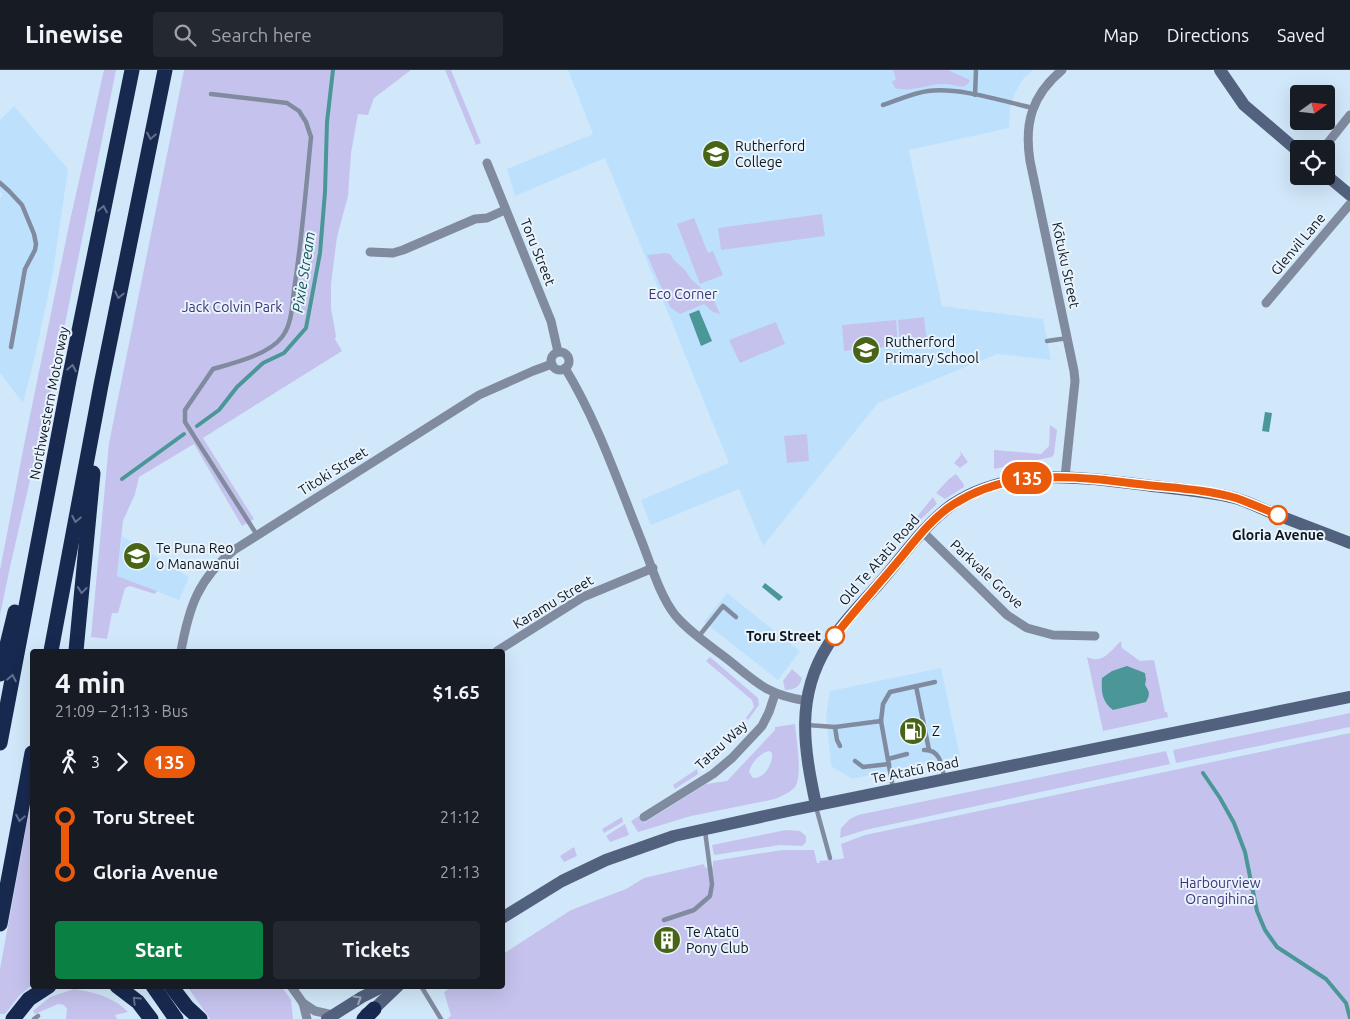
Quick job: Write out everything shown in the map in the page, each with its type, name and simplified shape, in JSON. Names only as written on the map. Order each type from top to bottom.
[{"type":"highway","name":"Northwestern Motorway","points":[[0,743],[132,70]]},
{"type":"highway","points":[[51,649],[101,385],[165,70]]},
{"type":"highway","points":[[76,649],[101,385]]},
{"type":"highway","points":[[0,674],[63,416]]},
{"type":"highway","points":[[0,924],[30,764]]},
{"type":"highway","points":[[13,1019],[29,999],[44,989]]},
{"type":"highway","points":[[121,989],[138,1002],[150,1019]]},
{"type":"highway","points":[[156,989],[180,1015]]},
{"type":"highway","points":[[172,989],[200,1019]]},
{"type":"main road","points":[[1220,70],[1244,105],[1290,144]]},
{"type":"main road","points":[[1335,182],[1350,195]]},
{"type":"main road","name":"Old Te Atatū Road","points":[[816,805],[811,782],[804,724],[807,701],[816,670],[829,644],[860,605],[923,532],[953,504],[994,485],[1028,478],[1065,477],[1187,489],[1236,498],[1350,543]]},
{"type":"main road","name":"Te Atatū Road","points":[[505,916],[562,881],[606,860],[674,836],[816,805],[1350,697]]},
{"type":"main road","points":[[330,1017],[378,989]]},
{"type":"main road","points":[[358,1019],[369,1014],[395,989]]},
{"type":"street","name":"Kōtuku Street","points":[[1062,70],[1037,98],[1029,125],[1030,159],[1068,338],[1075,381],[1065,477]]},
{"type":"street","points":[[1330,140],[1350,116]]},
{"type":"street","name":"Toru Street","points":[[487,163],[551,322],[558,352]]},
{"type":"street","name":"Glenvil Lane","points":[[1266,303],[1350,204]]},
{"type":"street","points":[[370,252],[393,253],[403,250],[475,219],[487,218],[505,210]]},
{"type":"street","points":[[558,352],[565,354],[569,362],[565,368],[557,369],[552,364],[552,357],[558,352]]},
{"type":"street","name":"Titoki Street","points":[[181,649],[190,610],[204,581],[227,556],[257,535],[479,396],[533,370],[552,364]]},
{"type":"street","points":[[565,368],[582,396],[652,568],[675,615],[761,686],[775,694],[807,701]]},
{"type":"street","name":"Parkvale Grove","points":[[923,532],[1007,615],[1027,628],[1053,635],[1095,636]]},
{"type":"street","name":"Karamu Street","points":[[500,649],[583,597],[652,568]]},
{"type":"street","name":"Tatau Way","points":[[644,817],[713,774],[732,758],[762,726],[775,694]]},
{"type":"street","points":[[293,989],[302,1003],[307,1019]]},
{"type":"street","points":[[302,1003],[330,1017]]},
{"type":"lane","points":[[975,95],[976,70]]},
{"type":"lane","points":[[883,105],[910,95],[946,90],[1033,108]]},
{"type":"lane","points":[[212,94],[287,103],[299,111],[306,122],[311,137],[300,255],[289,326],[281,339],[256,355],[213,369],[185,410],[185,422],[257,535]]},
{"type":"lane","points":[[0,183],[22,205],[36,241],[35,250],[25,269],[11,347]]},
{"type":"lane","points":[[1047,341],[1068,338]]},
{"type":"lane","points":[[699,636],[723,606],[736,617]]},
{"type":"lane","points":[[894,790],[880,721],[883,704],[890,692],[936,682]]},
{"type":"lane","points":[[916,686],[926,750],[934,752],[939,757],[945,779]]},
{"type":"lane","points":[[804,724],[835,727],[880,721]]},
{"type":"lane","points":[[835,727],[840,746]]},
{"type":"lane","points":[[855,761],[863,767],[907,754]]},
{"type":"lane","points":[[816,805],[830,858]]},
{"type":"lane","points":[[664,920],[694,910],[710,896],[712,884],[704,829]]},
{"type":"lane","points":[[170,989],[180,1015]]},
{"type":"lane","points":[[423,989],[441,1019]]},
{"type":"shaded area","name":"Rutherford Primary School","points":[[568,70],[1033,70],[1023,79],[1014,95],[1010,109],[1009,128],[909,150],[942,306],[1043,319],[1051,360],[997,354],[878,403],[763,546],[739,489],[651,525],[641,500],[729,463],[605,158],[515,196],[507,169],[593,134]]},
{"type":"shaded area","points":[[14,106],[68,169],[53,272],[23,403],[0,373],[0,197],[3,194],[0,192],[0,120]]},
{"type":"shaded area","points":[[699,310],[712,341],[701,346],[689,314]]},
{"type":"shaded area","points":[[1265,412],[1272,413],[1269,432],[1262,431]]},
{"type":"shaded area","name":"Te Puna Reo o Manawanui","points":[[122,536],[189,577],[179,600],[117,576]]},
{"type":"shaded area","points":[[765,583],[783,597],[779,601],[762,587]]},
{"type":"shaded area","points":[[727,593],[800,651],[778,680],[704,622]]},
{"type":"shaded area","points":[[1127,666],[1145,673],[1145,685],[1149,694],[1146,702],[1113,710],[1106,704],[1103,696],[1102,678],[1112,671]]},
{"type":"shaded area","points":[[941,668],[960,756],[852,779],[831,766],[826,716],[830,691]]},
{"type":"green space","points":[[104,70],[116,70],[58,359],[0,615],[0,570],[69,225]]},
{"type":"green space","name":"Jack Colvin Park","points":[[184,70],[411,70],[374,98],[368,115],[358,114],[351,153],[348,196],[337,237],[331,284],[331,308],[335,339],[342,351],[203,438],[254,519],[242,526],[194,444],[139,477],[135,494],[123,521],[117,576],[157,591],[155,594],[130,586],[125,588],[118,613],[112,613],[107,639],[91,637],[109,443]]},
{"type":"green space","points":[[445,70],[451,70],[481,143],[476,145]]},
{"type":"green space","points":[[893,70],[948,70],[970,80],[965,86],[940,84],[914,89],[901,89],[895,88],[892,82],[896,79]]},
{"type":"green space","points":[[822,214],[825,236],[721,250],[718,228]]},
{"type":"green space","points":[[694,218],[708,253],[713,251],[723,275],[700,284],[677,224]]},
{"type":"green space","name":"Eco Corner","points":[[670,254],[690,278],[714,300],[720,314],[713,312],[704,304],[680,314],[670,307],[647,255]]},
{"type":"green space","points":[[924,317],[927,343],[900,346],[898,320]]},
{"type":"green space","points":[[896,320],[898,346],[844,351],[842,325]]},
{"type":"green space","points":[[776,322],[785,344],[740,363],[729,340]]},
{"type":"green space","points":[[1050,425],[1057,430],[1052,457],[994,469],[994,450],[1041,454],[1049,446]]},
{"type":"green space","points":[[807,434],[809,461],[787,463],[784,436]]},
{"type":"green space","points":[[960,451],[968,462],[960,468],[954,463],[961,455]]},
{"type":"green space","points":[[956,474],[964,487],[945,499],[936,493],[949,479]]},
{"type":"green space","points":[[933,497],[937,504],[919,521],[915,519]]},
{"type":"green space","points":[[1121,641],[1122,648],[1140,661],[1154,660],[1165,712],[1167,712],[1168,717],[1103,731],[1087,657],[1093,659],[1102,658]],"holes":[[[1146,680],[1132,698],[1113,710]]]},
{"type":"green space","points":[[710,657],[758,698],[759,705],[748,720],[746,718],[754,707],[752,700],[706,661]]},
{"type":"green space","points":[[792,669],[802,678],[800,684],[785,690],[783,681]]},
{"type":"green space","points":[[1350,713],[1350,727],[1176,763],[1173,750]]},
{"type":"green space","points":[[795,724],[799,775],[795,787],[791,791],[775,799],[691,816],[638,832],[631,821],[639,816],[644,823],[706,784],[727,781],[775,730],[775,727]],"holes":[[[766,752],[772,753],[771,762],[767,770],[761,776],[753,778],[749,772],[754,762]]]},
{"type":"green space","name":"Harbourview Orangihina","points":[[1350,733],[1350,1019],[447,1019],[451,1016],[444,992],[448,989],[505,989],[505,953],[571,910],[626,889],[644,878],[704,864],[705,868],[713,866],[713,861],[782,850],[814,850],[817,863],[820,863],[819,861],[841,859],[844,858],[841,844],[865,835]]},
{"type":"green space","points":[[1166,751],[1170,764],[865,830],[840,838],[841,828],[850,819],[858,815]]},
{"type":"green space","points":[[697,769],[698,774],[675,789],[673,785]]},
{"type":"green space","points":[[30,806],[30,987],[20,995],[5,1014],[0,1014],[0,969]]},
{"type":"green space","points":[[622,817],[623,822],[604,833],[602,829]]},
{"type":"green space","points":[[625,824],[629,835],[610,842],[606,836]]},
{"type":"green space","points":[[786,830],[800,831],[806,836],[806,842],[802,846],[780,845],[714,855],[712,845]]},
{"type":"green space","points":[[574,847],[577,856],[564,862],[560,856]]},
{"type":"green space","points":[[74,989],[103,996],[116,1002],[128,1012],[115,1015],[117,1019],[66,1019],[67,1009],[64,1005],[58,1004],[35,1014],[33,1011],[50,997]]},
{"type":"green space","points":[[189,989],[283,989],[291,1000],[293,1019],[210,1019]]},
{"type":"waterway","name":"Pixie Stream","points":[[197,426],[219,410],[237,387],[263,363],[284,353],[306,328],[320,253],[325,192],[327,122],[333,70]]},
{"type":"waterway","name":"Pixie Stream","points":[[122,479],[184,434]]},
{"type":"waterway","points":[[1203,773],[1234,823],[1245,852],[1257,911],[1265,930],[1277,947],[1326,979],[1346,1003],[1350,1018]]},
{"type":"bus line","name":"135","points":[[835,636],[936,519],[953,504],[994,485],[1042,477],[1121,482],[1205,492],[1236,498],[1278,515]]},
{"type":"place","name":"Rutherford College","points":[[716,154]]},
{"type":"place","name":"Rutherford Primary School","points":[[866,350]]},
{"type":"place","name":"Gloria Avenue","points":[[1278,515]]},
{"type":"place","name":"Te Puna Reo o Manawanui","points":[[137,556]]},
{"type":"place","name":"Toru Street","points":[[835,636]]},
{"type":"place","name":"Z","points":[[913,731]]},
{"type":"place","name":"Te Atatū Pony Club","points":[[667,940]]}]
